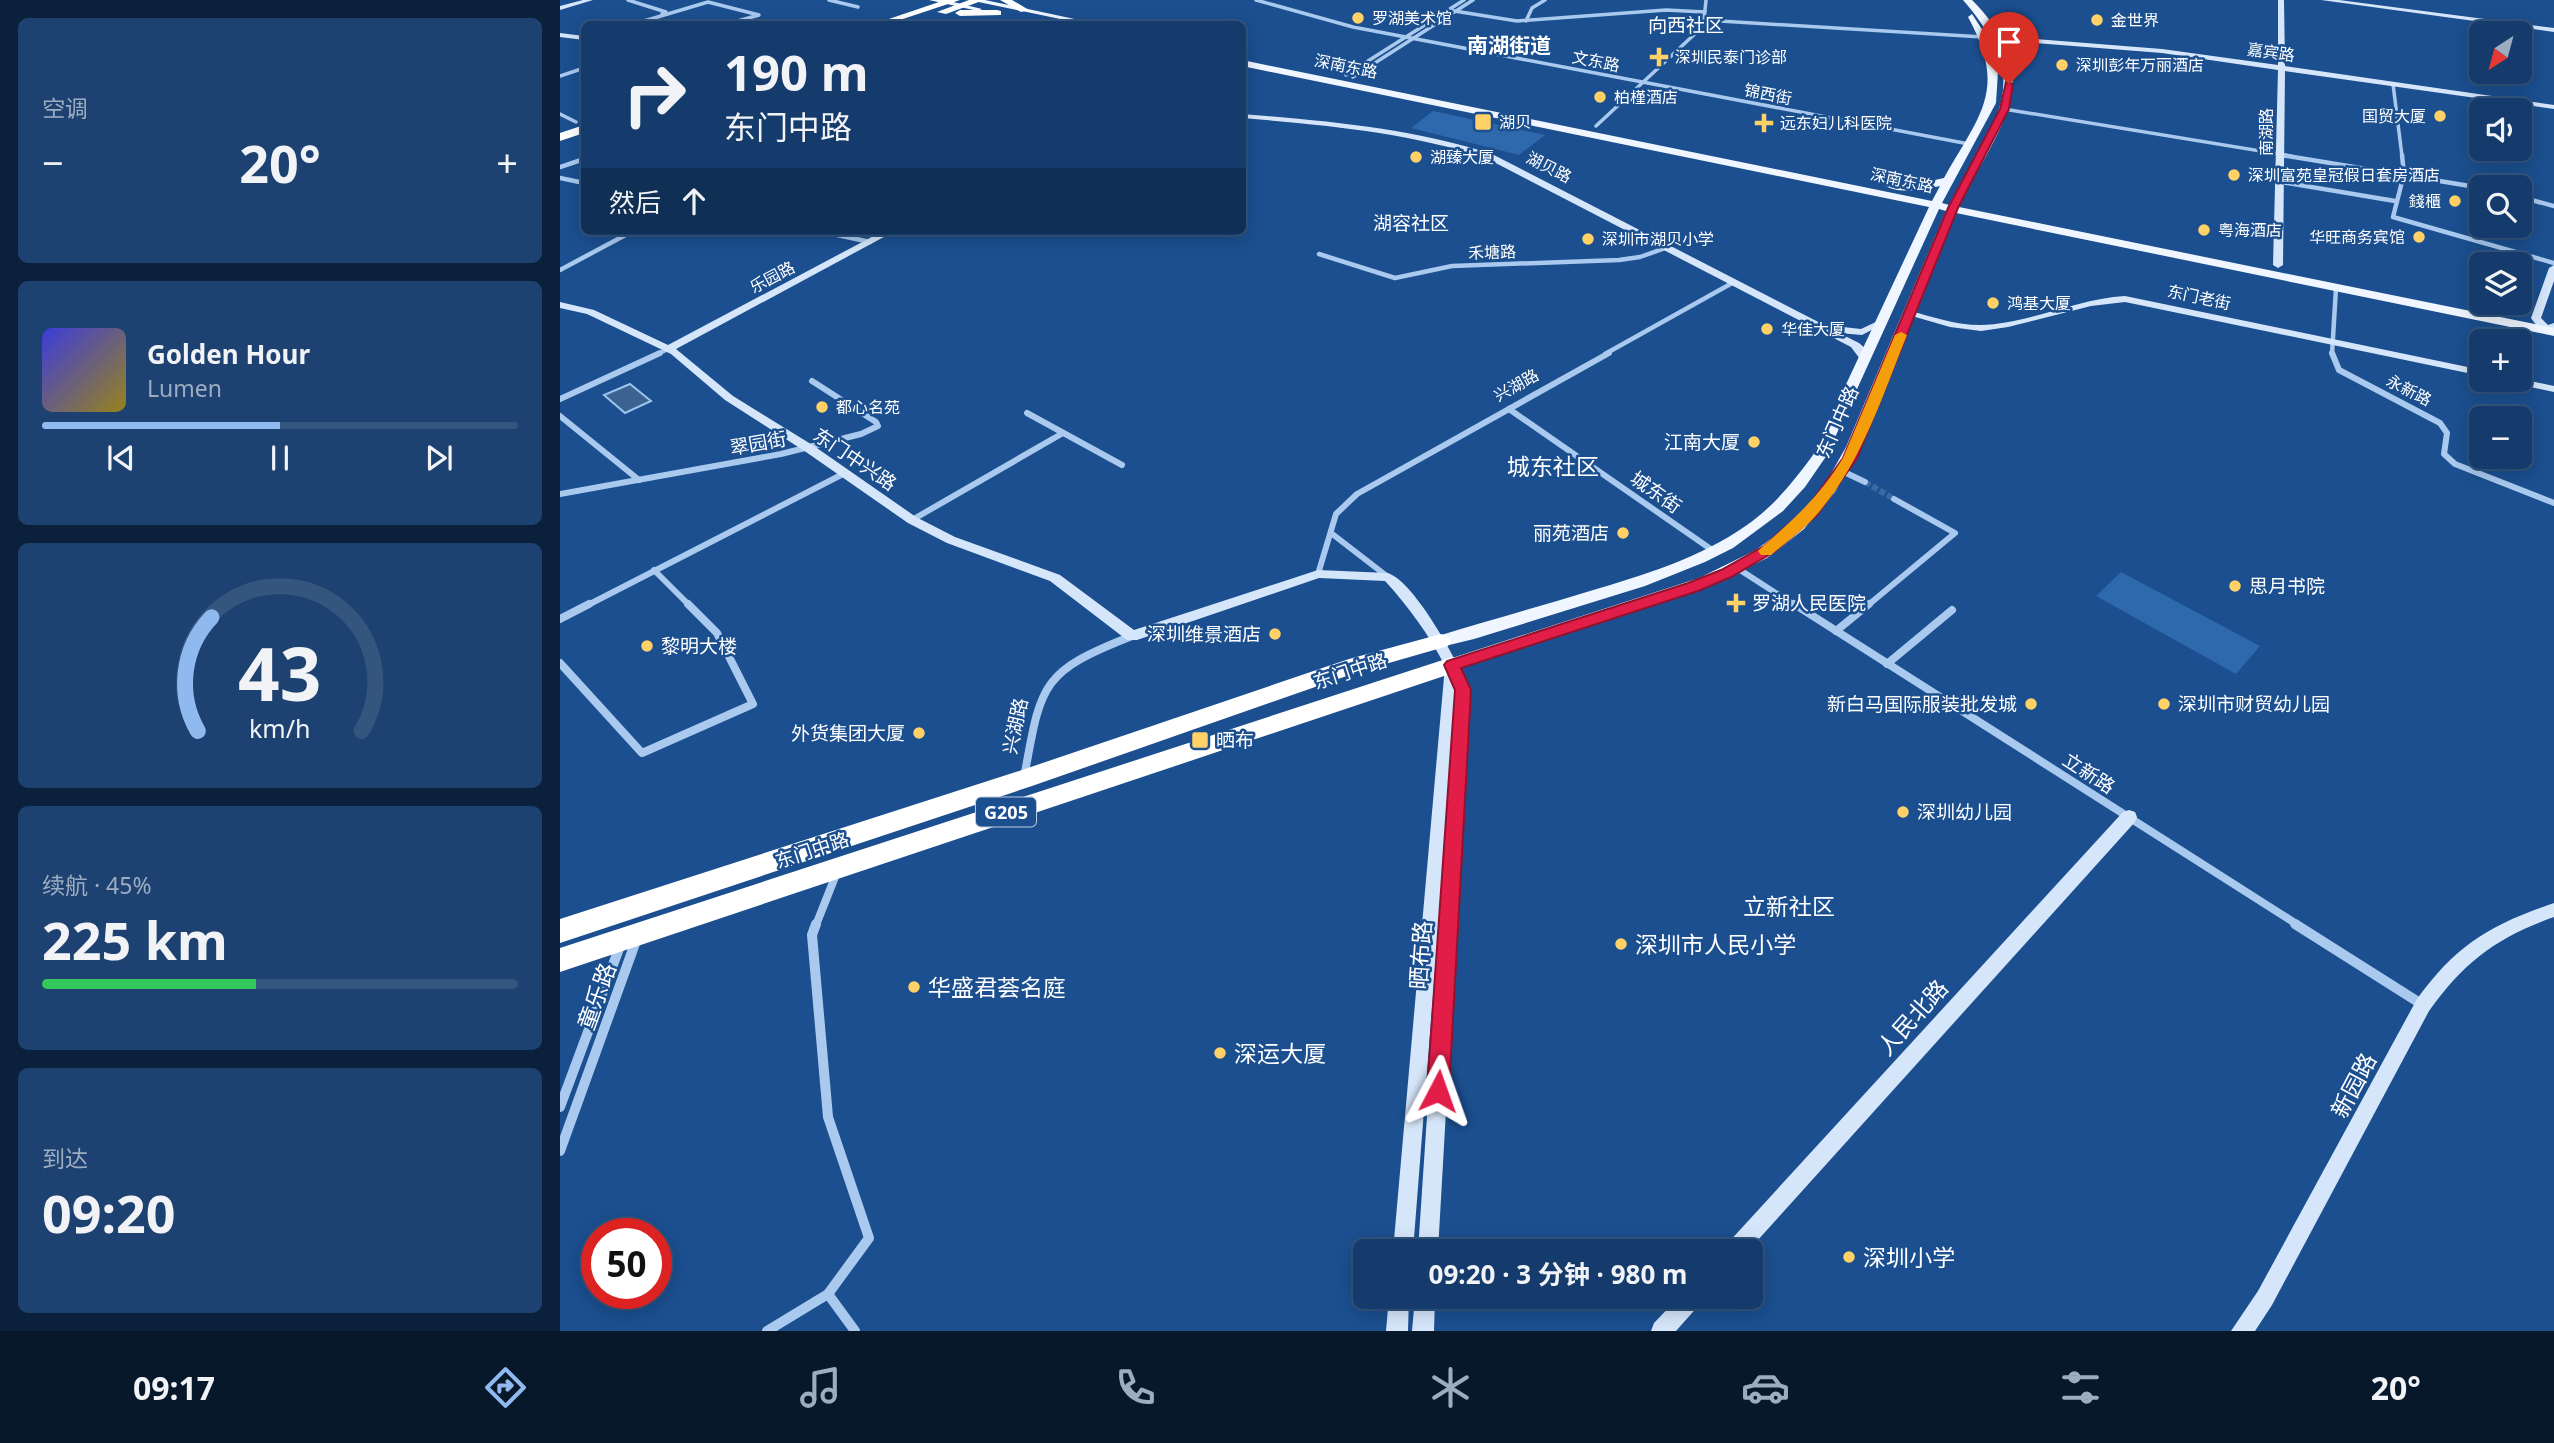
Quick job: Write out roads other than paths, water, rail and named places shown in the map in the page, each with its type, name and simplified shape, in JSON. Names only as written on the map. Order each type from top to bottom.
[{"type":"highway","points":[[901,21],[954,3],[976,0]]},
{"type":"highway","points":[[1004,0],[1024,10]]},
{"type":"highway","points":[[899,21],[915,8],[914,1]]},
{"type":"highway","points":[[920,19],[954,3]]},
{"type":"highway","points":[[905,21],[957,13],[997,13]]},
{"type":"highway","points":[[560,128],[581,124]]},
{"type":"highway","points":[[560,137],[581,125]]},
{"type":"highway","name":"东门中路","points":[[560,931],[1024,779],[1356,665],[1441,641]]},
{"type":"highway","name":"东门中路","points":[[560,960],[1452,665]]},
{"type":"main road","points":[[933,0],[1038,21]]},
{"type":"main road","points":[[976,0],[1079,21]]},
{"type":"main road","name":"东门中路","points":[[1441,641],[1670,572],[1716,553],[1738,541],[1771,515],[1802,482],[1820,455],[1928,218],[1987,114],[1994,93],[1993,71],[1983,37],[1975,21],[1955,0]]},
{"type":"main road","points":[[1966,0],[1987,21],[1996,38],[2009,84],[2004,109]]},
{"type":"main road","name":"深南东路","points":[[1246,55],[1889,185],[1937,200]]},
{"type":"main road","name":"深南东路","points":[[1246,64],[1739,164],[2278,265],[2536,318],[2553,328]]},
{"type":"main road","name":"东门中路","points":[[1452,665],[1693,587],[1737,568],[1792,531],[1822,501],[1842,471],[1955,204],[2004,109]]},
{"type":"main road","points":[[1739,164],[1752,176],[1907,207],[1928,218]]},
{"type":"main road","points":[[1889,185],[1917,187],[1947,181]]},
{"type":"main road","points":[[1965,185],[1975,200],[1992,211]]},
{"type":"main road","points":[[1946,225],[1992,211]]},
{"type":"main road","name":"深南东路","points":[[1992,211],[2336,288],[2553,328]]},
{"type":"street","points":[[560,8],[590,0]]},
{"type":"street","points":[[628,0],[666,12],[637,21]]},
{"type":"street","points":[[687,0],[695,3],[704,0]]},
{"type":"street","points":[[829,0],[858,7]]},
{"type":"street","name":"文东路","points":[[1256,0],[1345,25],[1645,83]]},
{"type":"street","points":[[1349,76],[1464,0]]},
{"type":"street","points":[[1349,76],[1473,0]]},
{"type":"street","points":[[1526,21],[1532,6],[1545,0]]},
{"type":"street","points":[[1664,0],[1666,10]]},
{"type":"street","points":[[1596,126],[1698,31],[1704,20],[1706,0]]},
{"type":"street","name":"南湖路","points":[[2278,265],[2281,0]]},
{"type":"street","points":[[2323,0],[2554,30]]},
{"type":"street","points":[[644,21],[708,2],[759,15],[738,21]]},
{"type":"street","points":[[1448,10],[1526,21],[1666,10],[1705,12]]},
{"type":"street","name":"嘉宾路","points":[[1704,20],[2151,50],[2554,102]]},
{"type":"street","points":[[560,35],[581,37]]},
{"type":"street","name":"嘉宾路","points":[[2281,65],[2554,107]]},
{"type":"street","points":[[560,76],[581,69]]},
{"type":"street","name":"锦西街","points":[[1645,83],[1969,144]]},
{"type":"street","points":[[2393,84],[2403,174],[2392,215],[2398,220],[2554,265],[2536,318]]},
{"type":"street","points":[[2004,109],[2469,186]]},
{"type":"street","points":[[560,114],[581,124]]},
{"type":"street","name":"湖贝路","points":[[1246,116],[1395,132],[1474,150],[1517,168],[1858,346],[1864,357]]},
{"type":"street","points":[[560,167],[581,160]]},
{"type":"street","points":[[560,178],[581,182]]},
{"type":"street","points":[[2280,182],[2395,201]]},
{"type":"street","points":[[2532,200],[2554,206]]},
{"type":"street","points":[[560,270],[626,235]]},
{"type":"street","points":[[837,235],[870,242]]},
{"type":"street","name":"乐园路","points":[[668,349],[883,235]]},
{"type":"street","name":"禾塘路","points":[[1320,254],[1395,278],[1452,266],[1619,260],[1640,257],[1668,247]]},
{"type":"street","name":"兴湖路","points":[[1318,574],[1336,514],[1357,494],[1734,282]]},
{"type":"street","name":"永新路","points":[[2336,288],[2333,360],[2339,370],[2440,423],[2447,433],[2443,449],[2448,459],[2496,482],[2554,503]]},
{"type":"street","name":"东门老街","points":[[1910,314],[1964,326],[1989,328],[2091,302],[2125,299],[2469,370]]},
{"type":"street","name":"东门中兴路","points":[[560,305],[590,312],[668,349],[729,398],[810,449],[912,520],[951,540],[1032,568],[1065,583],[1132,636]]},
{"type":"street","name":"湖贝路","points":[[1816,324],[1856,332],[1870,329],[1880,323]]},
{"type":"street","points":[[560,398],[668,349]]},
{"type":"street","name":"翠园街","points":[[560,494],[810,449],[869,433],[878,426],[876,422],[812,382]]},
{"type":"street","points":[[2532,384],[2554,389]]},
{"type":"street","name":"城东街","points":[[1509,409],[1716,553]]},
{"type":"street","points":[[1027,413],[1122,465]]},
{"type":"street","points":[[560,416],[639,481]]},
{"type":"street","points":[[912,520],[1063,433]]},
{"type":"street","points":[[1842,471],[1865,482]]},
{"type":"street","points":[[560,618],[845,473]]},
{"type":"street","points":[[1836,631],[1955,533],[1894,499]]},
{"type":"street","points":[[1331,533],[1388,577],[1413,602],[1441,641]]},
{"type":"street","name":"立新路","points":[[1737,568],[2423,1005]]},
{"type":"street","points":[[560,663],[642,753],[753,704],[717,633],[654,570]]},
{"type":"street","name":"兴湖路","points":[[1024,779],[1038,702],[1046,684],[1076,659],[1132,636],[1318,574],[1388,577]]},
{"type":"street","points":[[1887,664],[1952,610]]},
{"type":"street","name":"晒布路","points":[[1429,1239],[1463,690],[1441,641]]},
{"type":"street","name":"晒布路","points":[[1404,1239],[1452,665]]},
{"type":"street","name":"人民北路","points":[[1745,1239],[2129,817]]},
{"type":"street","points":[[767,1331],[828,1294],[869,1238],[828,1117],[813,935],[840,867]]},
{"type":"street","name":"新园路","points":[[2242,1331],[2278,1275],[2423,1005],[2441,979],[2491,934],[2521,920],[2554,910]]},
{"type":"street","name":"童乐路","points":[[560,1107],[631,936]]},
{"type":"street","name":"童乐路","points":[[560,1151],[631,936]]},
{"type":"street","points":[[828,1294],[855,1331]]},
{"type":"street","points":[[1397,1331],[1398,1309]]},
{"type":"street","points":[[1423,1331],[1424,1309]]},
{"type":"street","points":[[1662,1331],[1682,1309]]},
{"type":"tunnel","points":[[1865,482],[1894,499]]},
{"type":"place","name":"罗湖美术馆","points":[[1358,18]]},
{"type":"place","name":"金世界","points":[[2097,20]]},
{"type":"place","name":"深圳民泰门诊部","points":[[1659,57]]},
{"type":"place","name":"深圳彭年万丽酒店","points":[[2062,65]]},
{"type":"place","name":"柏槿酒店","points":[[1600,97]]},
{"type":"place","name":"国贸大厦","points":[[2440,116]]},
{"type":"place","name":"湖贝","points":[[1483,122]]},
{"type":"place","name":"远东妇儿科医院","points":[[1764,123]]},
{"type":"place","name":"湖臻大厦","points":[[1416,157]]},
{"type":"place","name":"深圳富苑皇冠假日套房酒店","points":[[2234,175]]},
{"type":"place","name":"錢櫃","points":[[2455,201]]},
{"type":"place","name":"粤海酒店","points":[[2204,230]]},
{"type":"place","name":"华旺商务宾馆","points":[[2419,237]]},
{"type":"place","name":"深圳市湖贝小学","points":[[1588,239]]},
{"type":"place","name":"鸿基大厦","points":[[1993,303]]},
{"type":"place","name":"华佳大厦","points":[[1767,329]]},
{"type":"place","name":"都心名苑","points":[[822,407]]},
{"type":"place","name":"江南大厦","points":[[1754,442]]},
{"type":"place","name":"丽苑酒店","points":[[1623,533]]},
{"type":"place","name":"思月书院","points":[[2235,586]]},
{"type":"place","name":"罗湖人民医院","points":[[1736,603]]},
{"type":"place","name":"深圳维景酒店","points":[[1275,634]]},
{"type":"place","name":"黎明大楼","points":[[647,646]]},
{"type":"place","name":"新白马国际服装批发城","points":[[2031,704]]},
{"type":"place","name":"深圳市财贸幼儿园","points":[[2164,704]]},
{"type":"place","name":"外货集团大厦","points":[[919,733]]},
{"type":"place","name":"晒布","points":[[1200,740]]},
{"type":"place","name":"深圳幼儿园","points":[[1903,812]]},
{"type":"place","name":"深圳市人民小学","points":[[1621,944]]},
{"type":"place","name":"华盛君荟名庭","points":[[914,987]]},
{"type":"place","name":"深运大厦","points":[[1220,1053]]},
{"type":"place","name":"深圳小学","points":[[1849,1257]]},
{"type":"district","name":"向西社区","points":[[1686,25]]},
{"type":"district","name":"南湖街道","points":[[1509,45]]},
{"type":"district","name":"湖容社区","points":[[1411,223]]},
{"type":"district","name":"城东社区","points":[[1553,466]]},
{"type":"district","name":"立新社区","points":[[1789,906]]}]
